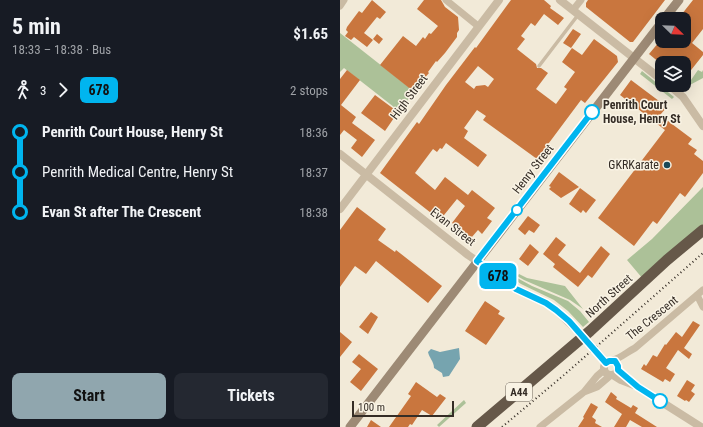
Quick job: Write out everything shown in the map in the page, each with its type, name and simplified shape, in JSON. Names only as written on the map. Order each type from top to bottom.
[{"type":"highway","name":"North Street","points":[[477,427],[590,331],[703,230]]},
{"type":"main road","points":[[670,12],[679,0]]},
{"type":"main road","name":"Henry Street","points":[[350,427],[655,31]]},
{"type":"street","points":[[340,6],[344,0]]},
{"type":"street","points":[[446,0],[478,26]]},
{"type":"street","name":"High Street","points":[[340,209],[499,0]]},
{"type":"street","points":[[560,0],[655,74]]},
{"type":"street","points":[[576,12],[581,0]]},
{"type":"street","points":[[677,92],[683,97],[703,126]]},
{"type":"street","name":"Evan Street","points":[[340,154],[477,261],[516,289],[546,303],[556,310],[609,367],[701,427]]},
{"type":"street","name":"The Crescent","points":[[540,427],[584,392],[597,376],[620,357],[635,348],[703,290]]},
{"type":"street","points":[[697,295],[703,307]]},
{"type":"lane","points":[[539,66],[576,12]]},
{"type":"green space","points":[[340,33],[415,92],[399,111],[344,68],[340,72]]},
{"type":"green space","points":[[698,70],[702,72],[703,70],[703,78],[691,84],[691,80]]},
{"type":"green space","points":[[642,71],[655,82],[655,86],[640,74]]},
{"type":"green space","points":[[663,92],[668,92],[674,97],[672,99]]},
{"type":"green space","points":[[703,187],[703,227],[643,279],[627,260],[652,239]]},
{"type":"green space","points":[[506,272],[532,286],[568,301],[580,311],[589,322],[583,327],[568,311],[554,300],[521,284],[505,273]]},
{"type":"green space","points":[[519,274],[527,278],[565,286],[583,309],[570,300],[524,280],[517,276]]},
{"type":"green space","points":[[464,400],[466,403],[439,427],[437,425]]},
{"type":"water","points":[[459,348],[460,359],[449,376],[443,377],[442,373],[434,368],[428,352],[431,349],[440,352]]},
{"type":"building","points":[[372,0],[386,12],[380,19],[377,17],[364,33],[373,40],[367,47],[354,37],[351,40],[345,36],[348,32],[346,30],[347,27],[359,11],[362,13]]},
{"type":"building","points":[[424,0],[441,0],[445,7],[458,17],[459,30],[457,37],[445,53],[437,62],[436,61],[428,72],[429,73],[413,91],[380,65],[403,36],[416,46],[423,37],[425,39],[429,33],[431,34],[438,26],[417,9]]},
{"type":"building","points":[[511,0],[544,0],[551,6],[550,8],[564,18],[558,25],[544,14],[535,26],[531,23],[521,36],[525,39],[517,49],[536,64],[537,68],[541,68],[548,73],[536,89],[556,104],[567,89],[564,87],[575,72],[562,62],[572,48],[582,55],[594,39],[617,56],[618,62],[585,103],[581,100],[537,159],[483,120],[486,116],[477,110],[464,128],[468,131],[464,138],[487,155],[478,167],[446,143],[442,149],[440,148],[437,152],[433,149],[415,173],[435,190],[445,177],[468,195],[472,190],[495,208],[487,218],[492,221],[482,234],[478,230],[471,238],[452,223],[465,206],[457,199],[440,220],[380,173],[417,122],[419,124],[446,85],[475,47],[476,48]],"holes":[[[478,66],[494,79],[488,87],[485,85],[476,86],[474,89],[465,82]]]},
{"type":"building","points":[[588,0],[665,0],[633,42],[630,42],[586,7]]},
{"type":"building","points":[[693,0],[703,0],[703,29],[692,43],[703,52],[703,55],[691,70],[691,56],[655,56],[655,59],[649,54],[655,47],[691,48],[691,12],[684,12]]},
{"type":"building","points":[[573,29],[581,34],[571,48],[563,43]]},
{"type":"building","points":[[377,34],[383,39],[379,44],[373,39]]},
{"type":"building","points":[[347,70],[360,80],[341,105],[356,117],[352,123],[375,140],[362,157],[351,148],[357,140],[344,130],[340,135],[340,79]]},
{"type":"building","points":[[631,80],[667,107],[660,115],[692,139],[688,144],[697,150],[694,154],[703,161],[703,173],[685,197],[680,193],[657,224],[653,221],[634,246],[598,218],[665,130],[620,95]]},
{"type":"building","points":[[375,95],[398,112],[385,131],[361,113]]},
{"type":"building","points":[[559,172],[579,187],[561,198],[549,189],[551,187],[549,186]]},
{"type":"building","points":[[580,188],[596,200],[586,213],[583,210],[581,213],[569,204]]},
{"type":"building","points":[[357,207],[386,229],[378,240],[395,252],[396,250],[442,286],[428,303],[376,261],[366,274],[355,266],[340,287],[340,230]]},
{"type":"building","points":[[528,216],[540,225],[534,233],[529,230],[525,235],[518,229]]},
{"type":"building","points":[[556,237],[566,245],[558,255],[580,273],[601,246],[610,254],[592,278],[588,275],[578,287],[553,267],[555,264],[543,254]]},
{"type":"building","points":[[530,244],[539,252],[528,266],[519,259]]},
{"type":"building","points":[[485,301],[500,311],[498,314],[505,318],[486,345],[465,331]]},
{"type":"building","points":[[371,312],[378,317],[368,334],[359,327]]},
{"type":"building","points":[[693,321],[700,325],[684,348],[692,354],[689,359],[678,350],[666,368],[675,374],[670,382],[665,379],[663,382],[641,369],[644,364],[646,366],[653,355],[657,357],[665,344],[666,345],[676,332],[682,337]]},
{"type":"building","points":[[340,332],[352,342],[340,357]]},
{"type":"building","points":[[359,354],[378,369],[361,391],[350,382],[361,369],[352,362]]},
{"type":"building","points":[[687,380],[695,385],[691,391],[695,394],[689,402],[677,396]]},
{"type":"building","points":[[416,382],[437,397],[440,394],[446,398],[432,416],[422,410],[412,425],[410,424],[408,427],[389,427],[411,396],[408,394]]},
{"type":"building","points":[[611,392],[617,397],[616,399],[631,408],[633,405],[638,408],[635,413],[657,427],[642,427],[630,420],[626,427],[614,427],[622,414],[605,402]]},
{"type":"building","points":[[591,403],[598,407],[592,417],[596,420],[595,423],[602,427],[578,427],[584,418],[583,417]]},
{"type":"building","points":[[371,420],[381,427],[367,427]]},
{"type":"railway","points":[[502,427],[564,375],[703,253]]},
{"type":"bus line","name":"678","points":[[592,112],[477,261],[503,281],[516,289],[546,303],[556,310],[569,321],[606,363],[613,360],[615,361],[618,366],[618,370],[625,374],[638,387],[660,401]]},
{"type":"place","name":"Penrith Court House, Henry St","points":[[592,112]]},
{"type":"place","name":"GKRKarate","points":[[667,165]]}]
